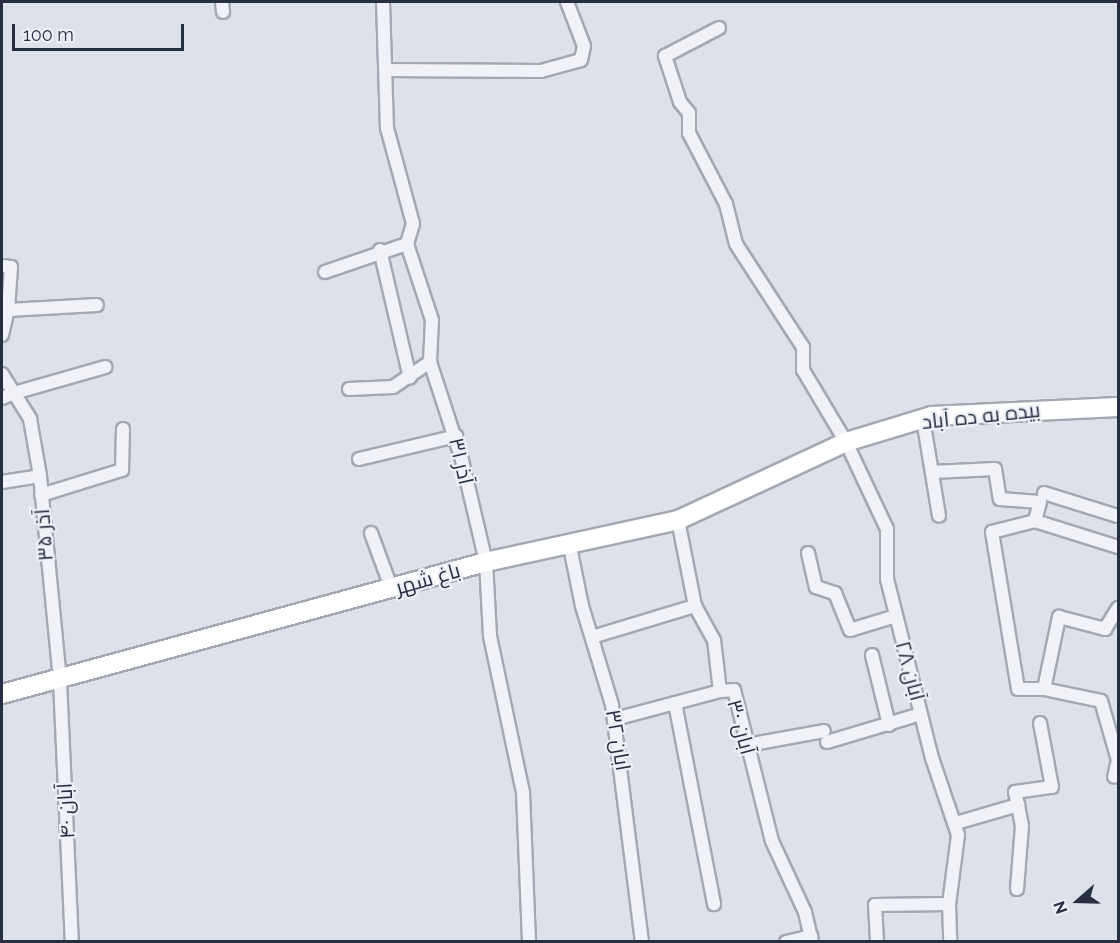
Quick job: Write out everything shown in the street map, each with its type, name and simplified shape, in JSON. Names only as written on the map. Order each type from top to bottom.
[{"type":"main road","name":"بیده به ده آباد","points":[[846,442],[923,419],[1119,407]]},
{"type":"main road","name":"باغ شهر","points":[[2,694],[60,681],[486,562],[569,542],[678,520],[846,442]]},
{"type":"street","points":[[349,389],[393,387],[410,378],[430,362],[432,320],[407,244],[413,225],[387,128],[387,70],[383,2]]},
{"type":"street","points":[[387,70],[542,70],[581,60],[584,46],[567,2]]},
{"type":"street","name":"آبان ۲۸","points":[[719,28],[665,56],[680,102],[689,113],[690,133],[726,204],[736,244],[802,348],[803,370],[846,442],[887,529],[887,579],[921,714],[956,823],[949,904],[950,942]]},
{"type":"street","points":[[325,272],[380,250],[407,244]]},
{"type":"street","points":[[380,250],[410,378]]},
{"type":"street","points":[[2,266],[11,267],[8,310],[2,335]]},
{"type":"street","points":[[8,310],[97,305]]},
{"type":"street","name":"آذر ۳۱","points":[[430,362],[456,436],[486,562]]},
{"type":"street","points":[[2,398],[105,367]]},
{"type":"street","name":"آذر ۳۵","points":[[2,374],[30,419],[40,476],[60,681]]},
{"type":"street","points":[[923,419],[939,516]]},
{"type":"street","points":[[41,495],[122,470],[123,429]]},
{"type":"street","points":[[359,459],[456,436]]},
{"type":"street","points":[[932,472],[995,469],[1000,499],[1040,502],[1035,521]]},
{"type":"street","points":[[2,482],[40,476]]},
{"type":"street","points":[[1044,493],[1119,516]]},
{"type":"street","name":"آبان ۳۰","points":[[678,520],[695,606],[714,640],[720,691],[734,690],[772,841],[805,912],[811,939]]},
{"type":"street","points":[[1114,777],[1118,760],[1101,701],[1044,688],[1018,689],[992,532],[1035,521],[1119,547]]},
{"type":"street","points":[[371,533],[392,590]]},
{"type":"street","name":"ابان ۳۲","points":[[569,542],[615,719],[642,942]]},
{"type":"street","points":[[808,553],[816,587],[835,592],[850,630],[896,616]]},
{"type":"street","points":[[486,562],[490,636],[523,792],[529,942]]},
{"type":"street","points":[[592,637],[695,606]]},
{"type":"street","points":[[1044,688],[1059,617],[1105,629],[1119,608]]},
{"type":"street","points":[[872,655],[889,725]]},
{"type":"street","name":"آبان ۴۰","points":[[60,681],[72,942]]},
{"type":"street","points":[[615,719],[720,691]]},
{"type":"street","points":[[675,703],[714,904]]},
{"type":"street","points":[[747,745],[826,736],[889,725],[921,714]]},
{"type":"street","points":[[1017,890],[1022,826],[1015,792],[1052,787],[1040,723]]},
{"type":"street","points":[[956,823],[1018,806]]},
{"type":"street","points":[[877,942],[875,905],[949,904]]},
{"type":"street","points":[[786,942],[811,939]]}]
